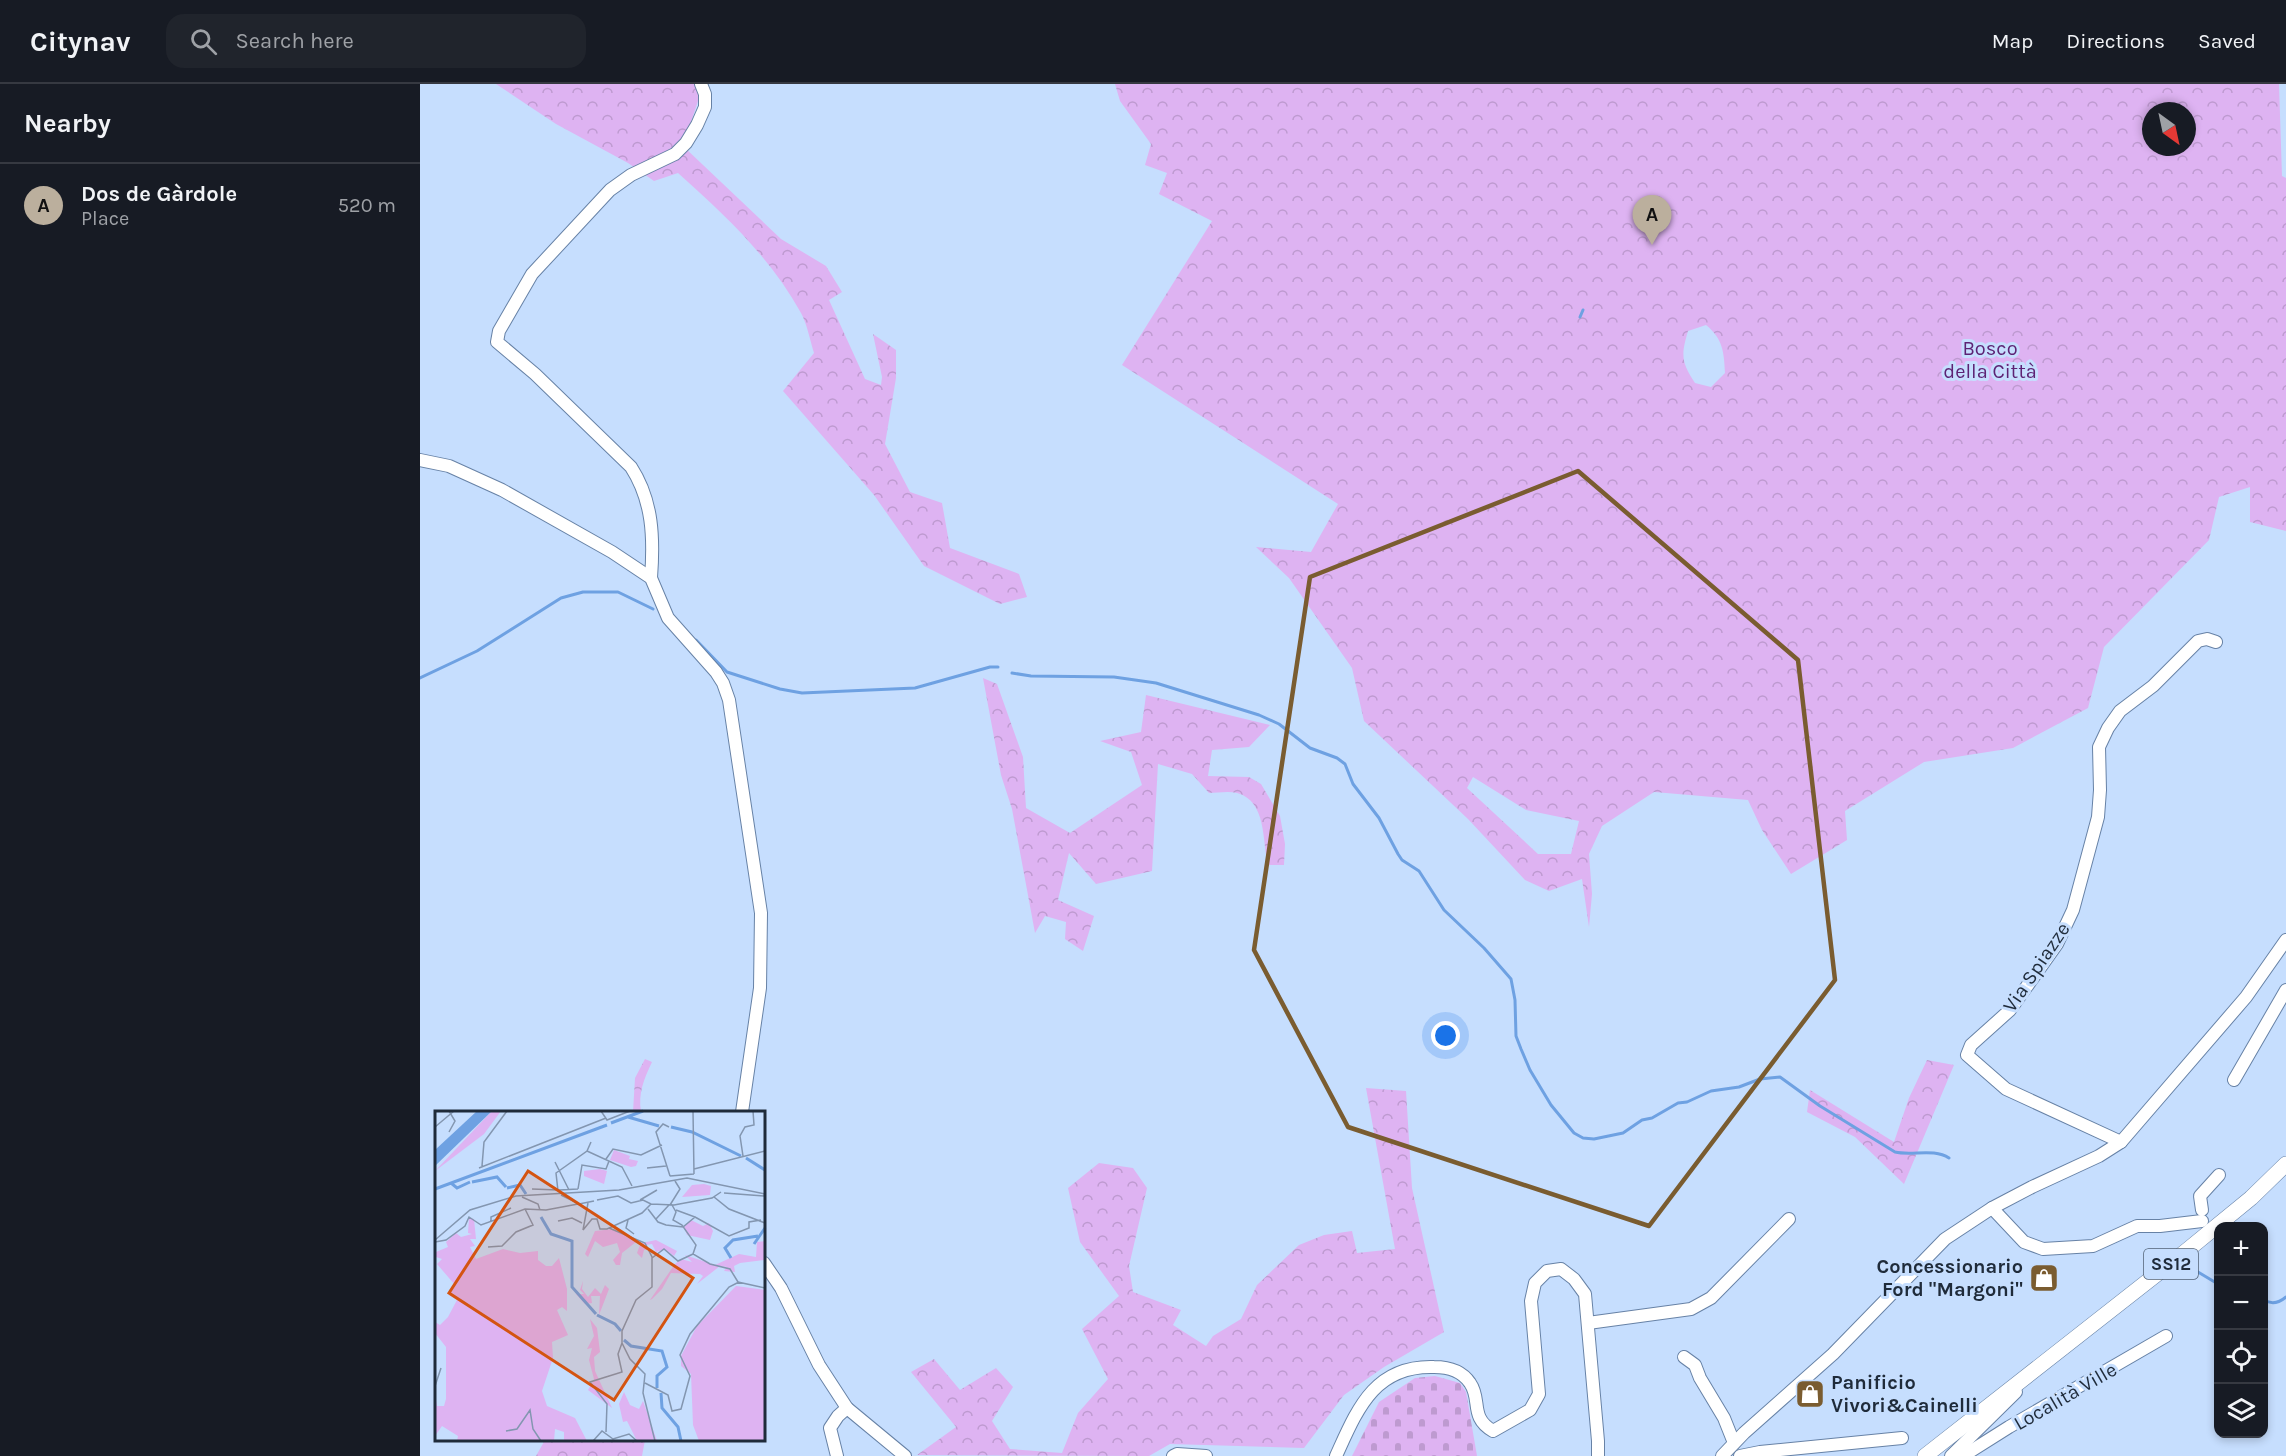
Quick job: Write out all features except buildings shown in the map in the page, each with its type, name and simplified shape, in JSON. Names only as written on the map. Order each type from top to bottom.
[{"type":"main road","name":"SS12","points":[[1925,1456],[2193,1246],[2251,1198],[2286,1164]]},
{"type":"street","points":[[701,84],[705,94],[705,107],[686,143],[675,154],[631,176],[610,190],[532,274],[500,331],[497,342],[535,374],[631,467],[643,485],[650,515],[653,552],[651,578],[668,618],[716,672],[729,700],[761,913],[760,988],[742,1111]]},
{"type":"street","points":[[420,460],[449,466],[502,490],[612,552],[651,578]]},
{"type":"street","name":"Via Spiazze","points":[[2121,1142],[2006,1089],[1968,1055],[1971,1045],[2010,1010],[2057,944],[2073,910],[2098,817],[2100,747],[2108,728],[2120,711],[2153,686],[2198,641],[2207,639],[2216,642]]},
{"type":"street","points":[[1722,1456],[1833,1354],[1945,1239],[1992,1208],[2099,1156],[2121,1142],[2246,997],[2286,940]]},
{"type":"street","points":[[2234,1080],[2285,992]]},
{"type":"street","points":[[1992,1208],[2024,1242],[2043,1249],[2092,1246],[2137,1226],[2160,1226],[2202,1216],[2200,1196],[2219,1175]]},
{"type":"street","points":[[1588,1323],[1691,1309],[1711,1298],[1789,1219]]},
{"type":"street","points":[[765,1264],[781,1288],[819,1365],[847,1408],[905,1456]]},
{"type":"street","points":[[1336,1456],[1358,1407],[1371,1391],[1396,1374],[1419,1366],[1440,1367],[1461,1372],[1472,1385],[1478,1418],[1493,1431],[1530,1410],[1539,1394],[1531,1301],[1535,1283],[1547,1271],[1561,1269],[1574,1279],[1585,1294],[1598,1456]]},
{"type":"street","name":"Località Ville","points":[[1964,1456],[2009,1427],[2166,1336]]},
{"type":"street","points":[[1684,1357],[1695,1365],[1700,1378],[1724,1418],[1734,1443]]},
{"type":"street","points":[[1951,1456],[2051,1358]]},
{"type":"street","points":[[837,1456],[830,1428],[847,1408]]},
{"type":"street","points":[[1324,1456],[1340,1443],[1348,1430]]},
{"type":"street","points":[[1740,1456],[1902,1438]]},
{"type":"street","points":[[1173,1456],[1177,1454],[1206,1456]]},
{"type":"highlighted area","points":[[1578,471],[1798,660],[1835,980],[1649,1226],[1348,1127],[1254,950],[1310,577]]},
{"type":"green space","points":[[496,84],[696,84],[699,98],[683,146],[781,239],[826,266],[842,292],[829,300],[865,379],[881,385],[882,377],[873,334],[896,350],[896,378],[885,444],[910,492],[942,503],[950,548],[1019,574],[1027,597],[1000,604],[924,566],[874,495],[783,391],[814,353],[805,322],[789,293],[761,255],[713,205],[678,173],[654,181],[628,163],[556,124]]},
{"type":"green space","name":"Bosco della Città","points":[[1115,84],[2279,84],[2282,176],[2286,178],[2286,531],[2250,522],[2250,487],[2219,497],[2209,540],[2104,647],[2088,708],[2013,748],[1924,762],[1845,811],[1847,840],[1791,874],[1762,830],[1748,800],[1654,792],[1602,826],[1589,854],[1592,894],[1589,927],[1582,879],[1549,891],[1525,880],[1468,819],[1364,721],[1352,668],[1289,578],[1256,547],[1311,552],[1338,504],[1122,365],[1212,221],[1159,194],[1167,173],[1145,165],[1151,144],[1120,101]],"holes":[[[1706,325],[1719,341],[1723,352],[1725,373],[1711,387],[1695,383],[1685,364],[1683,352],[1688,331]],[[1473,777],[1526,810],[1579,821],[1571,854],[1538,854],[1467,788]]]},
{"type":"green space","points":[[983,678],[997,684],[1023,757],[1026,808],[1070,833],[1142,785],[1131,752],[1100,741],[1141,732],[1146,695],[1270,725],[1249,747],[1212,750],[1208,776],[1249,777],[1261,784],[1280,816],[1285,844],[1284,865],[1268,865],[1262,823],[1254,804],[1247,797],[1234,792],[1209,793],[1192,774],[1158,764],[1152,871],[1096,884],[1069,853],[1058,900],[1094,916],[1083,951],[1065,939],[1066,922],[1045,916],[1035,933],[1012,809],[1001,775]]},
{"type":"green space","points":[[645,1059],[652,1062],[642,1086],[641,1111],[633,1111],[635,1078]]},
{"type":"green space","points":[[1927,1060],[1954,1065],[1904,1184],[1855,1137],[1807,1112],[1810,1090],[1894,1142],[1909,1098]]},
{"type":"green space","points":[[1366,1088],[1406,1091],[1412,1188],[1444,1332],[1384,1367],[1344,1395],[1304,1448],[1170,1444],[1149,1456],[917,1455],[956,1427],[911,1372],[934,1359],[960,1390],[996,1368],[1013,1387],[992,1421],[1010,1449],[1062,1453],[1078,1413],[1108,1379],[1082,1329],[1119,1296],[1080,1242],[1068,1188],[1099,1163],[1133,1168],[1147,1188],[1129,1266],[1133,1292],[1181,1310],[1173,1325],[1206,1346],[1213,1336],[1241,1319],[1257,1285],[1299,1245],[1324,1235],[1352,1231],[1357,1253],[1395,1249]]},
{"type":"green space","points":[[1435,1376],[1460,1383],[1466,1392],[1477,1456],[1352,1456],[1379,1402],[1415,1378]]},
{"type":"green space","points":[[544,1441],[645,1441],[642,1456],[536,1456]]},
{"type":"waterway","points":[[1580,317],[1583,310]]},
{"type":"waterway","points":[[420,678],[477,651],[561,598],[583,592],[618,592],[653,609]]},
{"type":"waterway","points":[[696,640],[727,672],[780,689],[802,693],[915,688],[990,667],[998,667]]},
{"type":"waterway","points":[[1012,673],[1031,676],[1114,677],[1156,683],[1259,715],[1279,724],[1310,748],[1337,758],[1345,764],[1353,784],[1379,818],[1402,860],[1419,871],[1444,910],[1484,948],[1511,979],[1515,1000],[1516,1036],[1530,1070],[1551,1105],[1574,1133],[1583,1138],[1594,1139],[1623,1133],[1642,1120],[1652,1118],[1678,1103],[1687,1102],[1711,1091],[1739,1087],[1760,1079],[1780,1077],[1820,1106],[1895,1152],[1937,1153],[1949,1158]]},
{"type":"waterway","points":[[2180,1268],[2198,1272],[2214,1282]]},
{"type":"waterway","points":[[2268,1301],[2275,1303],[2286,1297]]},
{"type":"place","name":"Dos de Gàrdole","points":[[1652,245]]},
{"type":"place","name":"Concessionario Ford \"Margoni\"","points":[[2044,1278]]},
{"type":"place","name":"Panificio Vivori&Cainelli","points":[[1810,1394]]}]
